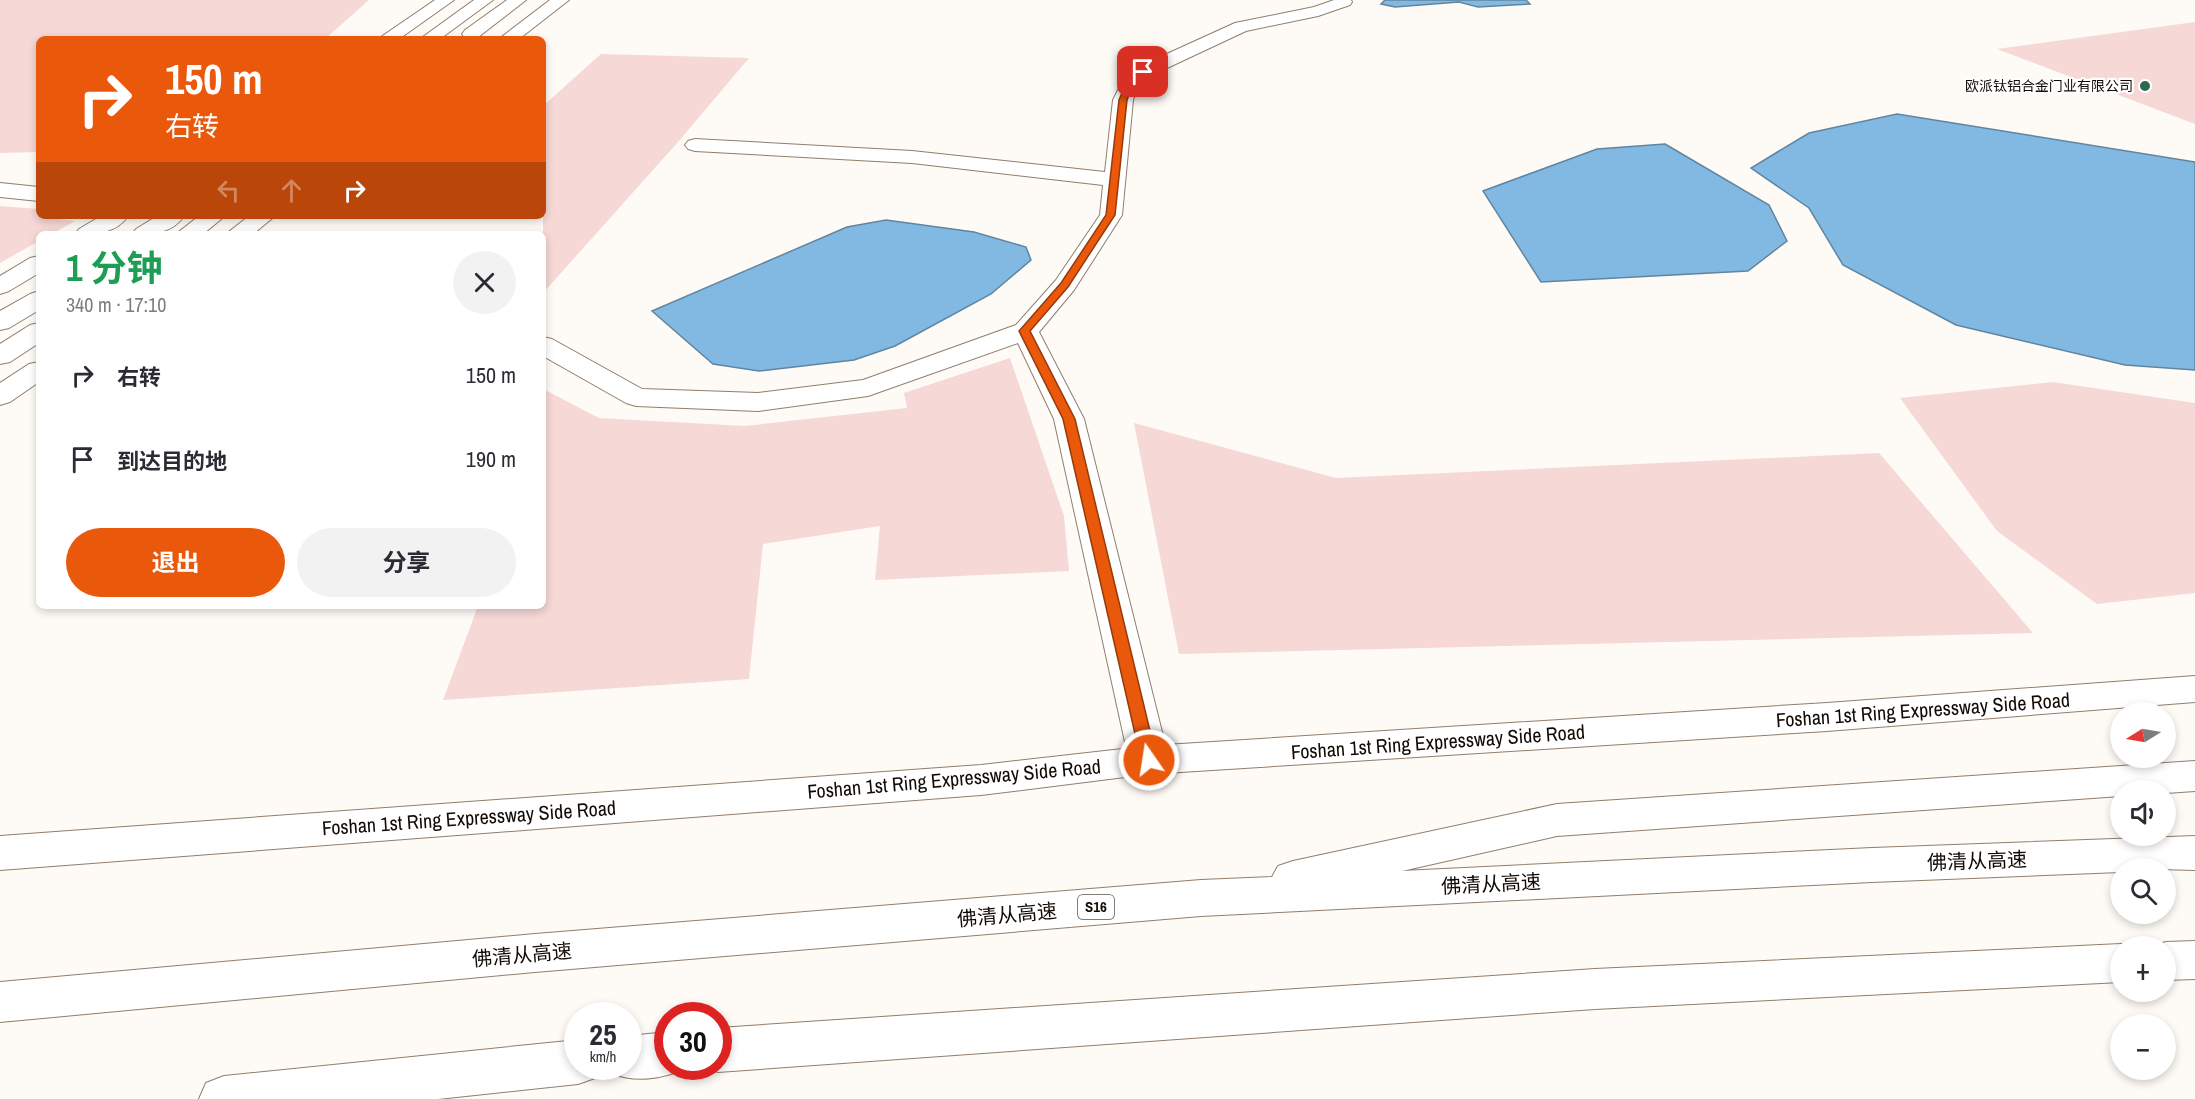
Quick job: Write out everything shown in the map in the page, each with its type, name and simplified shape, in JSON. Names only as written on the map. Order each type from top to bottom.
[{"type":"main road","points":[[392,36],[446,0]]},
{"type":"main road","points":[[433,36],[485,0]]},
{"type":"main road","points":[[469,36],[518,0]]},
{"type":"main road","points":[[512,36],[561,0]]},
{"type":"main road","points":[[546,347],[636,397],[758,402],[868,388],[1025,331],[1065,285],[1111,215],[1123,100],[1130,84],[1143,72],[1241,27],[1318,11],[1344,2],[1342,0]]},
{"type":"main road","points":[[695,145],[912,157],[1114,180]]},
{"type":"main road","points":[[0,190],[36,194]]},
{"type":"main road","points":[[92,231],[112,219]]},
{"type":"main road","points":[[149,231],[168,219]]},
{"type":"main road","points":[[192,231],[210,219]]},
{"type":"main road","points":[[242,231],[260,219]]},
{"type":"main road","points":[[0,286],[36,265]]},
{"type":"main road","points":[[0,322],[36,301]]},
{"type":"main road","points":[[1025,331],[1069,419],[1149,760]]},
{"type":"main road","points":[[0,356],[36,333]]},
{"type":"main road","points":[[0,396],[36,372]]},
{"type":"main road","name":"Foshan 1st Ring Expressway Side Road","points":[[0,853],[981,780],[1149,760],[1827,717],[2195,689]]},
{"type":"main road","points":[[1201,898],[1557,820],[2195,776]]},
{"type":"main road","name":"佛清从高速","points":[[0,1002],[535,953],[1201,898],[1872,865],[2195,853]]},
{"type":"main road","points":[[2176,961],[2195,960]]},
{"type":"main road","points":[[732,1049],[1505,995],[1980,968],[2110,963]]},
{"type":"main road","points":[[224,1099],[564,1063]]},
{"type":"water","points":[[1385,0],[1526,0],[1530,4],[1478,7],[1459,2],[1395,7],[1381,4]]},
{"type":"water","points":[[1897,114],[2195,162],[2195,370],[2125,365],[1956,325],[1843,265],[1809,208],[1751,168],[1809,133]]},
{"type":"water","points":[[1665,144],[1769,205],[1787,241],[1748,271],[1541,282],[1483,191],[1597,149]]},
{"type":"water","points":[[886,220],[974,232],[1026,247],[1031,260],[991,294],[895,346],[854,360],[759,371],[713,364],[652,311],[847,227]]},
{"type":"building","points":[[0,0],[369,0],[328,36],[36,36],[36,152],[0,153]]},
{"type":"building","name":"欧派钛铝合金门业有限公司","points":[[2195,22],[2195,124],[1997,49]]},
{"type":"building","points":[[601,54],[749,58],[678,142],[546,290],[546,231],[543,231],[543,219],[546,219],[546,103]]},
{"type":"building","points":[[0,206],[36,209],[36,219],[75,221],[57,231],[36,231],[36,243],[0,263]]},
{"type":"building","points":[[1010,358],[1064,516],[1069,571],[875,580],[880,526],[763,544],[749,679],[443,700],[477,609],[546,609],[546,391],[599,418],[745,426],[907,408],[904,393]]},
{"type":"building","points":[[2053,382],[2195,403],[2195,593],[2097,604],[1997,531],[1900,398]]},
{"type":"building","points":[[1134,423],[1336,478],[1879,453],[2033,633],[1179,654]]},
{"type":"place","name":"欧派钛铝合金门业有限公司","points":[[2145,86]]},
{"type":"route","points":[[1143,72],[1130,84],[1123,100],[1111,215],[1065,285],[1025,331],[1069,419],[1149,760]]}]
